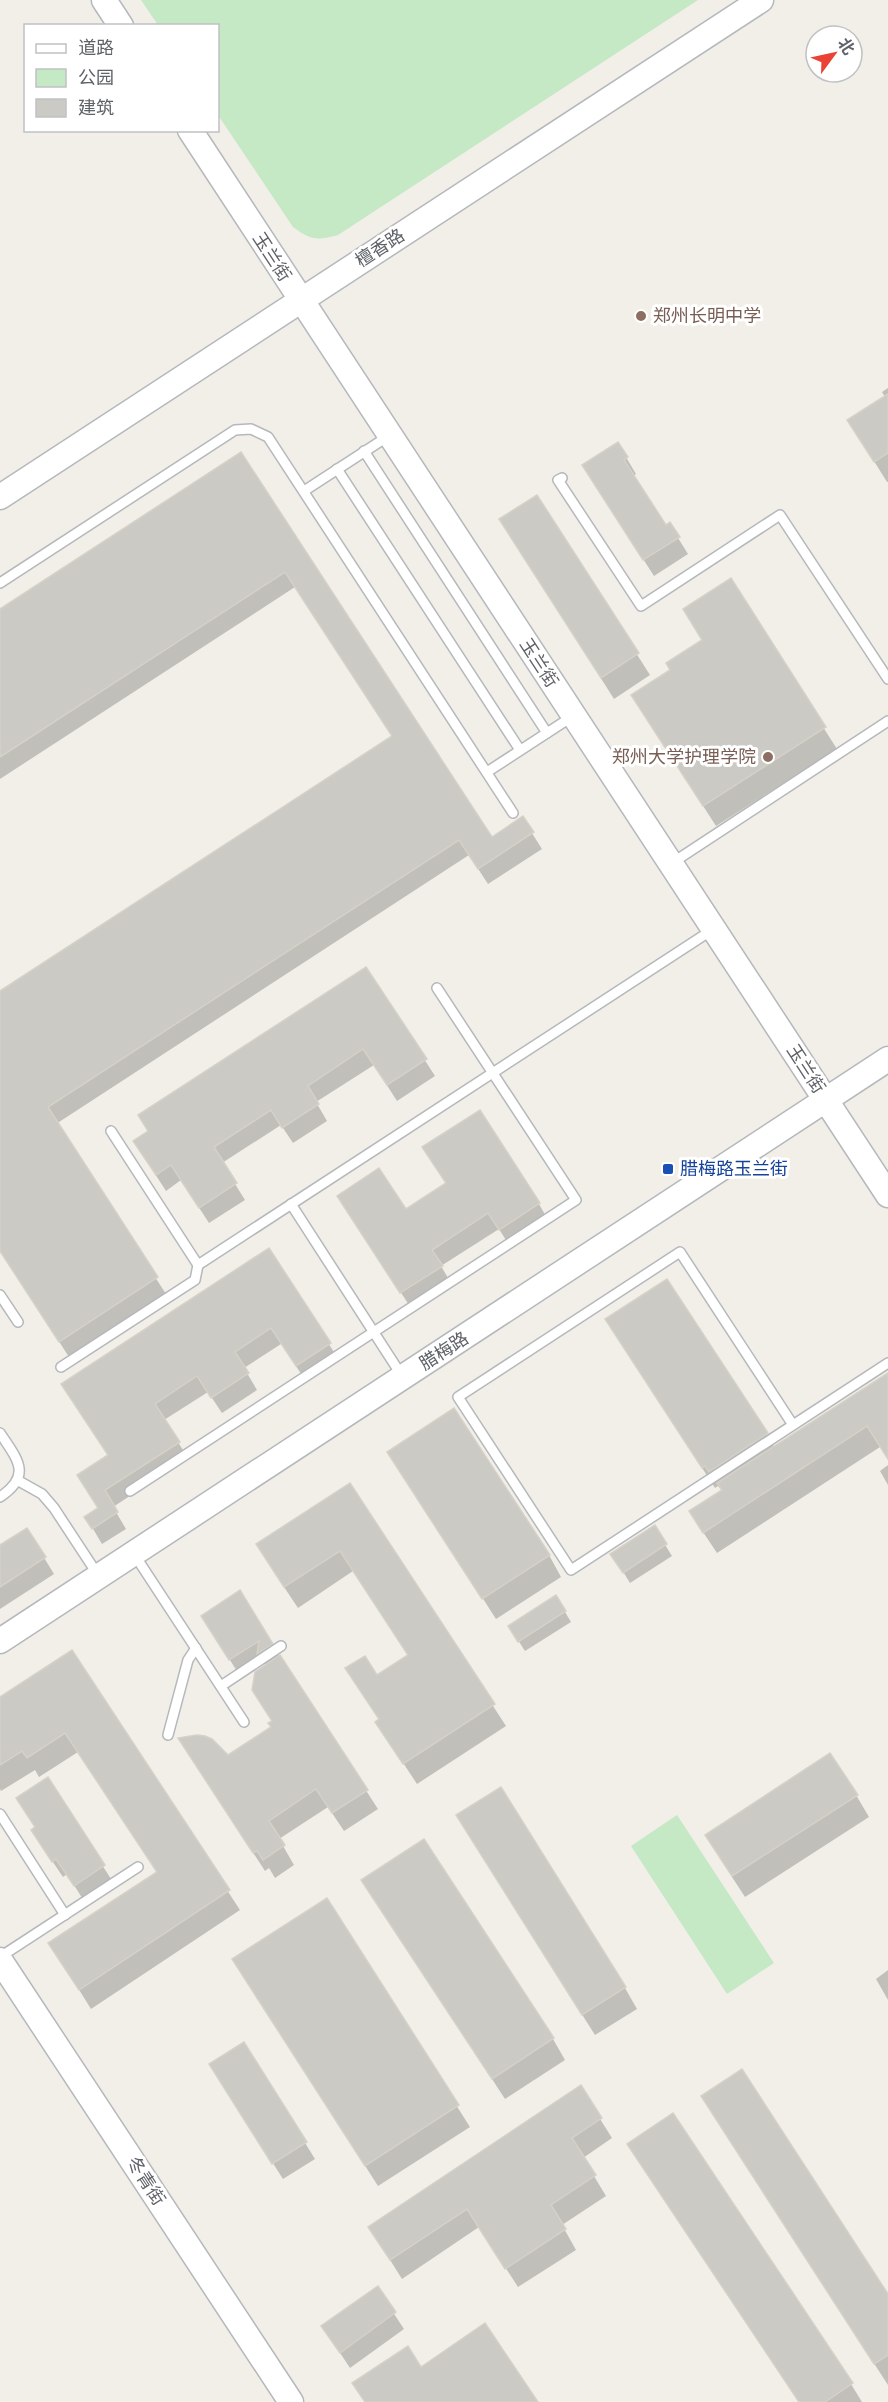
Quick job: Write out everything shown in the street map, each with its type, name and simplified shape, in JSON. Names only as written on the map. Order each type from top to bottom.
[{"type":"street","points":[[104,0],[120,24]]},
{"type":"street","name":"檀香路","points":[[0,497],[761,0]]},
{"type":"street","name":"玉兰街","points":[[191,132],[888,1196]]},
{"type":"street","name":"腊梅路","points":[[0,1641],[888,1059]]},
{"type":"street","name":"冬青街","points":[[0,1959],[291,2402]]},
{"type":"lane","points":[[0,583],[235,430],[251,429],[268,437],[513,813]]},
{"type":"lane","points":[[304,491],[390,435]]},
{"type":"lane","points":[[364,452],[547,733]]},
{"type":"lane","points":[[337,469],[520,750]]},
{"type":"lane","points":[[562,478],[558,480],[641,606],[780,515],[888,679]]},
{"type":"lane","points":[[487,772],[574,716]]},
{"type":"lane","points":[[671,864],[888,721]]},
{"type":"lane","points":[[198,1265],[714,929]]},
{"type":"lane","points":[[130,1491],[576,1200],[437,988]]},
{"type":"lane","points":[[61,1367],[195,1280],[198,1265],[111,1131]]},
{"type":"lane","points":[[291,1204],[404,1377]]},
{"type":"lane","points":[[793,1425],[680,1252],[458,1397],[571,1570],[888,1363]]},
{"type":"lane","points":[[0,1295],[18,1322]]},
{"type":"lane","points":[[0,1433],[19,1462],[20,1474],[14,1488],[0,1497]]},
{"type":"lane","points":[[17,1480],[42,1494],[54,1508],[99,1577]]},
{"type":"lane","points":[[134,1554],[244,1722]]},
{"type":"lane","points":[[221,1686],[281,1646]]},
{"type":"lane","points":[[168,1735],[188,1660],[196,1648]]},
{"type":"lane","points":[[0,1814],[65,1915]]},
{"type":"lane","points":[[0,1959],[138,1867]]},
{"type":"green space","points":[[141,0],[698,0],[338,235],[319,239],[309,237],[293,227],[219,116],[219,24],[157,24]]},
{"type":"green space","points":[[677,1815],[774,1963],[727,1994],[631,1846]]},
{"type":"building","points":[[888,394],[888,453],[874,462],[847,420]]},
{"type":"building","points":[[618,442],[628,457],[624,460],[666,525],[670,522],[680,537],[643,560],[582,465]]},
{"type":"building","points":[[241,452],[492,837],[523,816],[534,832],[478,869],[459,840],[48,1107],[158,1277],[59,1342],[0,1251],[0,991],[392,736],[285,572],[0,757],[0,609]]},
{"type":"building","points":[[537,495],[639,653],[601,678],[499,519]]},
{"type":"building","points":[[731,578],[826,727],[703,806],[631,695],[670,670],[666,663],[702,640],[683,609]]},
{"type":"building","points":[[366,967],[427,1059],[387,1085],[363,1049],[308,1086],[319,1104],[282,1128],[271,1110],[214,1147],[237,1183],[199,1208],[171,1165],[156,1175],[133,1141],[148,1131],[138,1115]]},
{"type":"building","points":[[480,1110],[540,1203],[499,1230],[488,1213],[432,1250],[443,1266],[400,1293],[337,1196],[379,1168],[406,1209],[446,1183],[422,1147]]},
{"type":"building","points":[[269,1248],[331,1343],[296,1366],[271,1328],[235,1352],[249,1373],[211,1398],[197,1376],[155,1404],[180,1442],[105,1490],[118,1512],[92,1529],[84,1517],[98,1508],[77,1475],[108,1455],[61,1384]]},
{"type":"building","points":[[667,1279],[768,1433],[709,1472],[705,1466],[702,1468],[605,1319]]},
{"type":"building","points":[[888,1373],[888,1459],[867,1426],[703,1533],[689,1511],[722,1490],[717,1483]]},
{"type":"building","points":[[454,1408],[550,1555],[482,1599],[387,1452]]},
{"type":"building","points":[[350,1483],[495,1704],[403,1764],[375,1722],[379,1719],[345,1668],[365,1656],[377,1675],[408,1655],[340,1551],[284,1587],[256,1544]]},
{"type":"building","points":[[655,1525],[667,1544],[623,1573],[610,1554]]},
{"type":"building","points":[[27,1528],[46,1557],[0,1587],[0,1545]]},
{"type":"building","points":[[240,1590],[273,1644],[257,1654],[259,1641],[229,1660],[201,1616]]},
{"type":"building","points":[[556,1595],[566,1611],[518,1642],[508,1626]]},
{"type":"building","points":[[72,1650],[230,1890],[79,1990],[48,1943],[157,1872],[65,1733],[27,1758],[22,1751],[0,1765],[0,1697]]},
{"type":"building","points":[[280,1655],[368,1790],[332,1813],[316,1789],[269,1821],[285,1845],[263,1860],[257,1851],[253,1853],[178,1738],[205,1736],[212,1739],[228,1755],[271,1727],[268,1723],[272,1721],[252,1690],[255,1672]]},
{"type":"building","points":[[830,1753],[858,1795],[732,1876],[705,1835]]},
{"type":"building","points":[[48,1777],[105,1865],[74,1886],[56,1859],[52,1862],[31,1830],[35,1827],[16,1798]]},
{"type":"building","points":[[501,1787],[626,1987],[582,2015],[456,1815]]},
{"type":"building","points":[[424,1839],[554,2038],[492,2079],[361,1880]]},
{"type":"building","points":[[327,1898],[459,2105],[365,2166],[232,1959]]},
{"type":"building","points":[[244,2042],[307,2142],[272,2164],[209,2064]]},
{"type":"building","points":[[742,2069],[888,2294],[888,2355],[874,2364],[701,2096]]},
{"type":"building","points":[[581,2085],[602,2118],[572,2138],[596,2175],[551,2205],[566,2229],[505,2269],[467,2209],[390,2260],[368,2227]]},
{"type":"building","points":[[673,2113],[853,2383],[825,2402],[799,2402],[627,2144]]},
{"type":"building","points":[[378,2286],[396,2312],[340,2353],[321,2326]]},
{"type":"building","points":[[485,2323],[538,2402],[365,2402],[352,2383],[408,2346],[421,2367]]},
{"type":"place","name":"郑州长明中学","points":[[641,316]]},
{"type":"place","name":"郑州大学护理学院","points":[[768,757]]},
{"type":"place","name":"腊梅路玉兰街","points":[[668,1169]]}]
